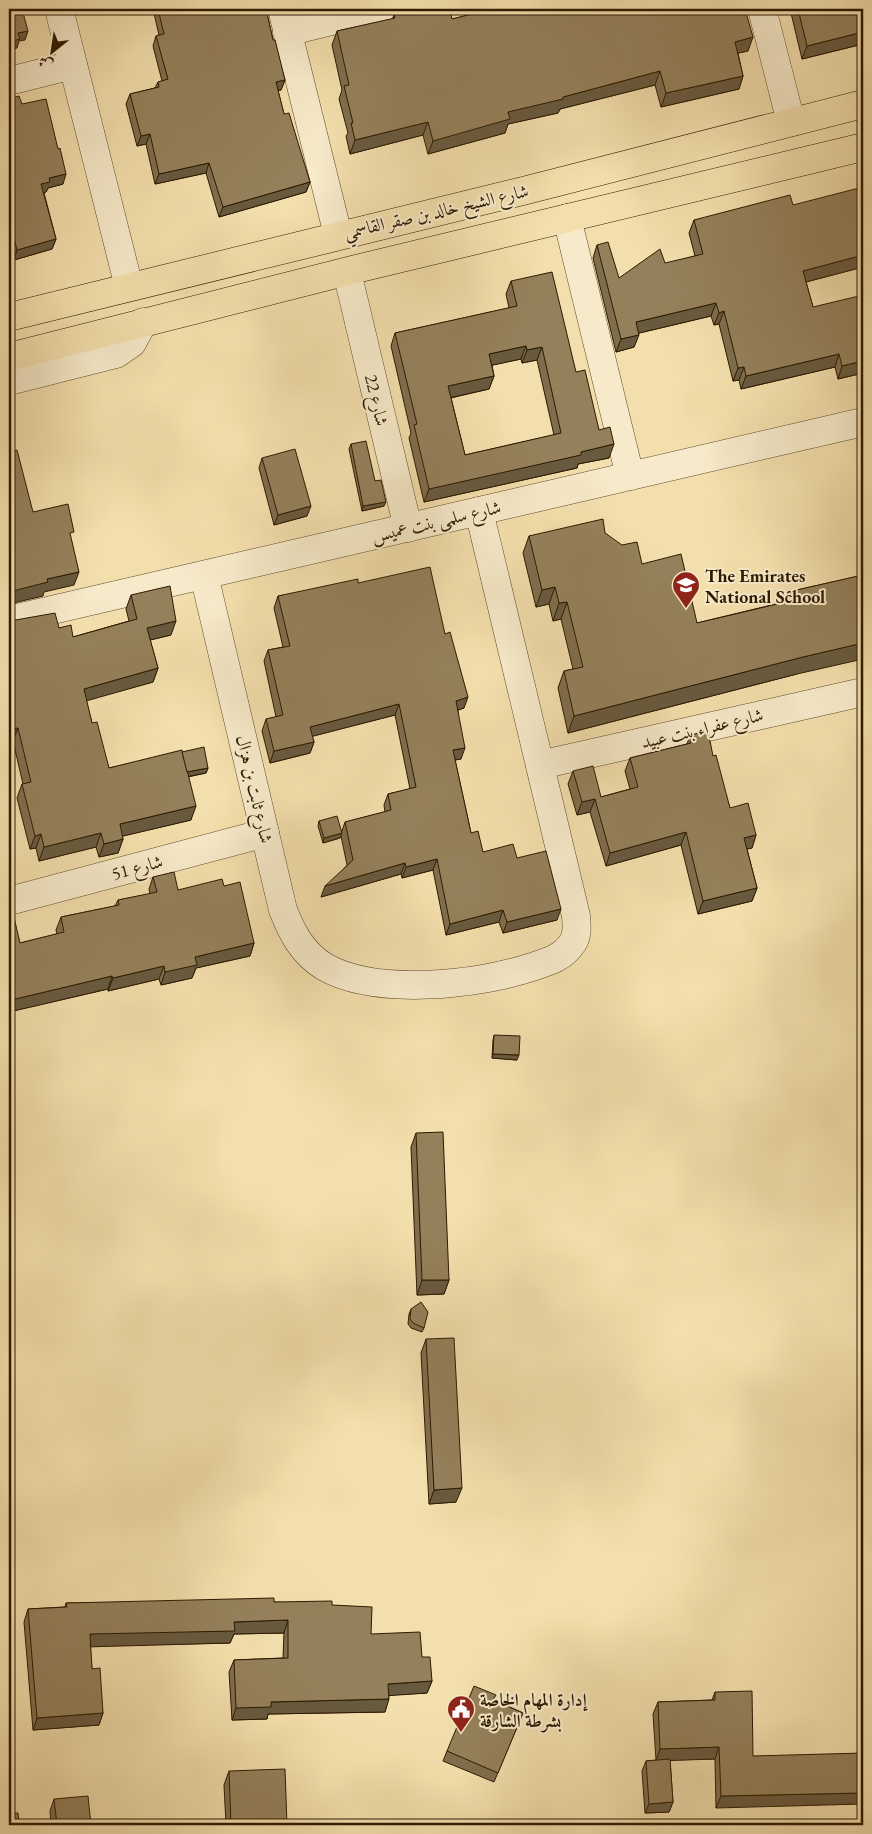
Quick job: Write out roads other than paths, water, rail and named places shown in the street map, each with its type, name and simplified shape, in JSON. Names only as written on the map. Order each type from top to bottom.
[{"type":"main road","name":"شارع الشيخ خالد بن صقر القاسمي","points":[[9,317],[863,104]]},
{"type":"main road","name":"شارع الشيخ خالد بن صقر القاسمي","points":[[9,356],[863,147]]},
{"type":"street","points":[[59,9],[129,287]]},
{"type":"street","points":[[338,235],[284,20],[381,9]]},
{"type":"street","points":[[762,9],[791,122]]},
{"type":"street","points":[[9,81],[73,65]]},
{"type":"street","points":[[567,218],[630,476]]},
{"type":"street","name":"شارع 22","points":[[347,272],[408,528]]},
{"type":"street","points":[[9,380],[116,354],[132,343],[143,322]]},
{"type":"street","name":"شارع سلمى بنت عميس","points":[[9,620],[863,422]]},
{"type":"street","name":"شارع ثابت بن هزال","points":[[204,575],[283,910],[292,932],[306,952],[324,967],[346,976],[415,985],[484,980],[551,961],[562,955],[572,944],[577,931],[576,916],[479,511]]},
{"type":"street","name":"شارع عفراء بنت عبيد","points":[[540,765],[863,692]]},
{"type":"street","name":"شارع 51","points":[[9,901],[265,833]]},
{"type":"place","name":"The Emirates National School","points":[[686,609]]},
{"type":"place","name":"إدارة المهام الخاصة بشرطة الشارقة","points":[[461,1733]]}]
